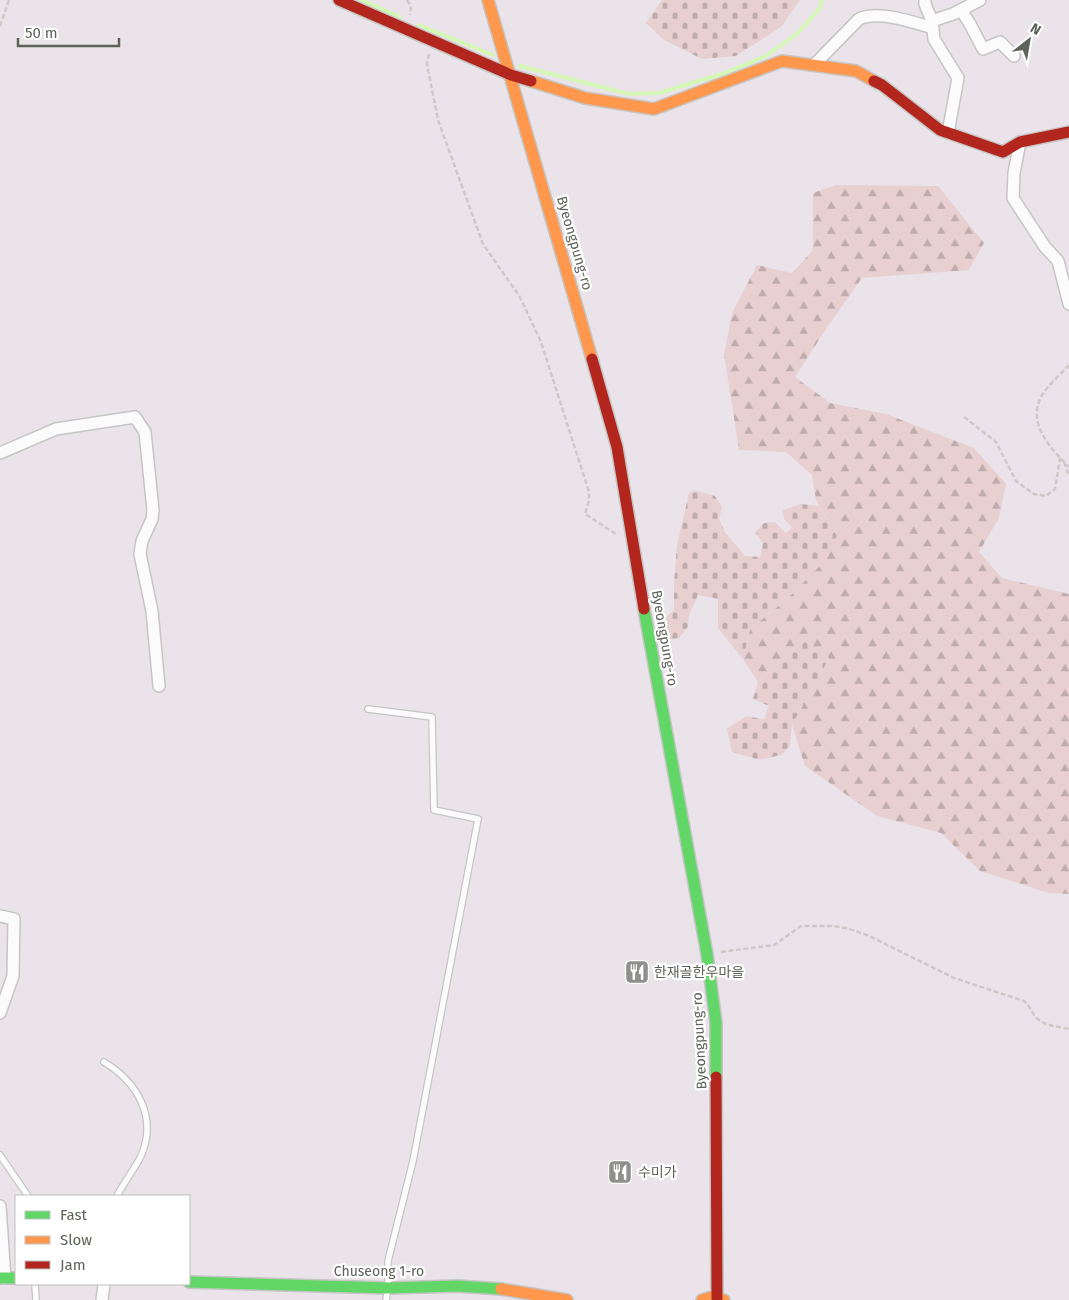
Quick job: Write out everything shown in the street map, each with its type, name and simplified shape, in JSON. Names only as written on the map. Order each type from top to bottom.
[{"type":"main road","points":[[339,0],[511,75],[585,98],[654,109],[782,62],[815,64],[856,71],[882,85],[940,130],[1002,152],[1020,142],[1069,132]]},
{"type":"main road","name":"Byeongpung-ro","points":[[488,0],[618,447],[631,539],[707,954],[716,1023],[720,1299]]},
{"type":"main road","name":"Chuseong 1-ro","points":[[190,1282],[387,1294],[458,1286],[494,1288],[567,1300]]},
{"type":"main road","points":[[702,1300],[712,1297],[720,1299]]},
{"type":"street","points":[[925,0],[934,39],[958,78],[948,133]]},
{"type":"street","points":[[815,64],[860,19],[868,15],[932,24],[980,0]]},
{"type":"street","points":[[961,10],[982,49],[1000,42],[1014,56]]},
{"type":"street","points":[[1020,142],[1014,173],[1013,198],[1045,246],[1058,261],[1069,304]]},
{"type":"street","points":[[0,453],[44,433],[72,426],[134,417],[139,422],[145,432],[153,510],[152,519],[142,541],[140,554],[152,611],[159,686]]},
{"type":"street","points":[[0,916],[14,919],[13,976],[0,1013]]},
{"type":"street","points":[[0,1206],[7,1278]]},
{"type":"street","points":[[102,1300],[104,1285]]},
{"type":"lane","points":[[368,709],[432,717],[434,810],[478,818],[413,1161],[388,1261],[387,1294]]},
{"type":"lane","points":[[104,1062],[132,1085],[144,1104],[145,1112],[146,1133],[142,1152],[118,1195]]},
{"type":"lane","points":[[0,1155],[27,1195]]},
{"type":"lane","points":[[34,1285],[36,1300]]},
{"type":"path","points":[[0,26],[9,0]]},
{"type":"path","points":[[431,40],[427,64],[438,120],[483,244],[520,297],[541,342],[588,492],[589,501],[585,514],[618,535],[631,539]]},
{"type":"path","points":[[1069,365],[1041,397],[1037,416],[1040,433],[1069,467]]},
{"type":"path","points":[[964,417],[996,442],[1016,481],[1034,494],[1046,496],[1055,489],[1060,458]]},
{"type":"path","points":[[1063,461],[1069,476]]},
{"type":"path","points":[[707,954],[774,945],[801,926],[846,928],[867,935],[954,978],[1024,1001],[1042,1022],[1069,1029]]},
{"type":"green space","points":[[662,0],[800,0],[781,27],[736,56],[702,59],[664,40],[646,23]]},
{"type":"green space","points":[[836,185],[938,186],[984,243],[969,270],[862,278],[795,377],[830,403],[886,414],[974,448],[1006,484],[999,518],[979,552],[1002,578],[1069,594],[1069,894],[1049,893],[980,871],[941,833],[877,816],[805,766],[792,725],[829,658],[804,640],[758,682],[743,659],[750,629],[787,599],[837,536],[816,500],[812,475],[786,452],[739,450],[724,354],[732,313],[757,265],[792,273],[813,250],[813,193]]},
{"type":"green space","points":[[694,490],[715,496],[722,507],[719,519],[725,532],[745,556],[760,557],[763,543],[755,532],[764,523],[775,522],[786,533],[792,527],[784,519],[783,510],[801,504],[819,506],[837,536],[822,564],[787,599],[750,629],[743,659],[718,628],[718,599],[698,595],[689,615],[688,627],[679,638],[665,640],[660,624],[674,610],[677,545],[689,493]]},
{"type":"green space","points":[[804,640],[829,658],[792,725],[790,746],[781,755],[760,760],[732,752],[727,729],[746,716],[764,719],[769,706],[753,699],[758,682]]},
{"type":"waterway","points":[[361,0],[400,17]]},
{"type":"waterway","points":[[520,66],[629,94],[659,93],[725,73],[766,56],[798,33],[820,8],[822,0]]},
{"type":"waterway","points":[[419,25],[493,55]]},
{"type":"traffic: fast","points":[[644,609],[707,954],[716,1023],[716,1077]]},
{"type":"traffic: fast","points":[[0,1278],[15,1278]]},
{"type":"traffic: fast","points":[[190,1282],[388,1288],[458,1286],[501,1289]]},
{"type":"traffic: slow","points":[[488,0],[592,359]]},
{"type":"traffic: slow","points":[[531,81],[585,98],[654,109],[782,61],[856,71],[874,81]]},
{"type":"traffic: slow","points":[[501,1289],[567,1300]]},
{"type":"traffic: slow","points":[[702,1300],[712,1297],[724,1300]]},
{"type":"traffic: jam","points":[[339,0],[511,75],[531,81]]},
{"type":"traffic: jam","points":[[874,81],[882,85],[940,130],[1003,152],[1020,142],[1069,132]]},
{"type":"traffic: jam","points":[[592,359],[617,447],[644,609]]},
{"type":"traffic: jam","points":[[716,1077],[717,1298]]},
{"type":"place","name":"한재골한우마을","points":[[637,972]]},
{"type":"place","name":"수미가","points":[[620,1172]]}]
